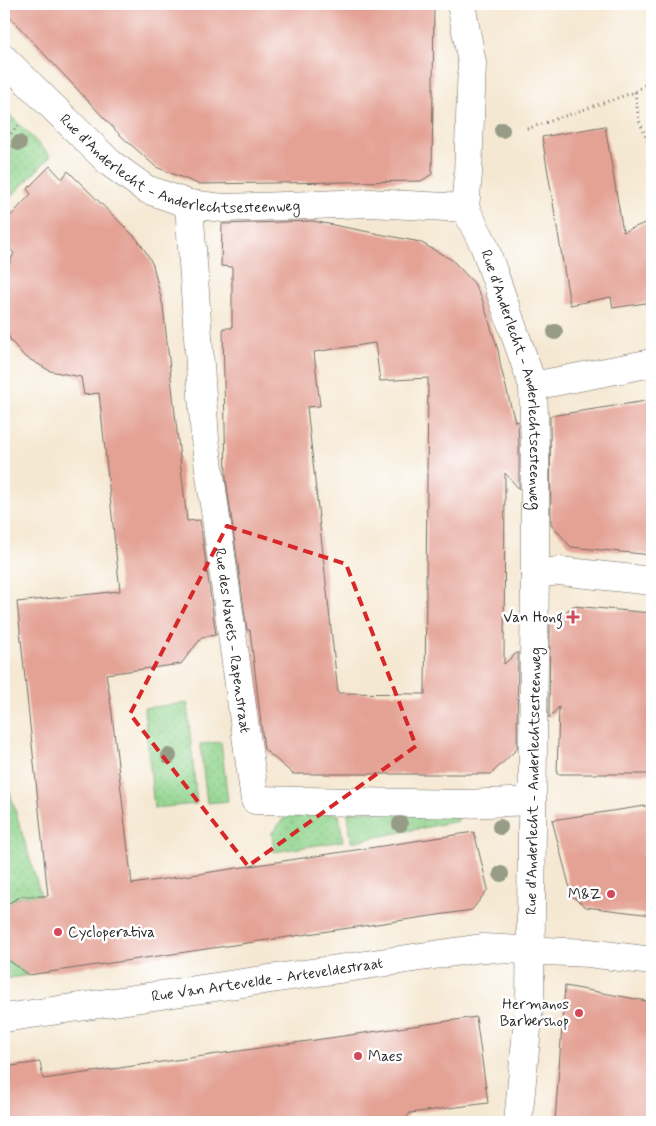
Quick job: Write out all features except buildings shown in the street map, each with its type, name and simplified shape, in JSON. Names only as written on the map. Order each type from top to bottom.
[{"type":"street","points":[[461,4],[472,63],[468,174],[464,208]]},
{"type":"street","name":"Rue d'Anderlecht - Anderlechtsesteenweg","points":[[4,59],[110,163],[146,189],[189,204],[223,208],[370,203],[464,208],[484,245],[533,386],[535,574],[531,950],[530,998],[518,1122]]},
{"type":"street","name":"Rue des Navets - Rapenstraat","points":[[189,204],[205,439],[255,800],[464,804],[532,801]]},
{"type":"street","points":[[533,386],[652,363]]},
{"type":"street","points":[[535,574],[560,571],[652,581]]},
{"type":"street","name":"Rue Van Artevelde - Arteveldestraat","points":[[4,1018],[482,948],[531,950]]},
{"type":"street","points":[[531,950],[589,952],[652,960]]},
{"type":"path","points":[[528,129],[635,92],[652,80]]},
{"type":"path","points":[[635,92],[639,121],[652,150]]},
{"type":"path","points":[[4,141],[25,120]]},
{"type":"highlighted area","points":[[227,526],[346,564],[416,746],[248,866],[130,714]]},
{"type":"green space","points":[[4,109],[51,156],[4,204]]},
{"type":"green space","points":[[4,692],[7,783],[41,896],[21,896],[4,906]]},
{"type":"green space","points":[[187,703],[197,804],[154,808],[144,708]]},
{"type":"green space","points":[[221,742],[228,801],[207,803],[200,744]]},
{"type":"green space","points":[[459,809],[458,821],[351,842],[348,812]]},
{"type":"green space","points":[[289,812],[339,814],[343,841],[274,852],[272,833]]},
{"type":"green space","points":[[4,957],[29,975],[4,979]]},
{"type":"place","name":"Van Hong","points":[[573,617]]},
{"type":"place","name":"M&Z","points":[[611,894]]},
{"type":"place","name":"Cycloperativa","points":[[58,932]]},
{"type":"place","name":"Hermanos Barbershop","points":[[579,1013]]},
{"type":"place","name":"Maes","points":[[358,1056]]}]
